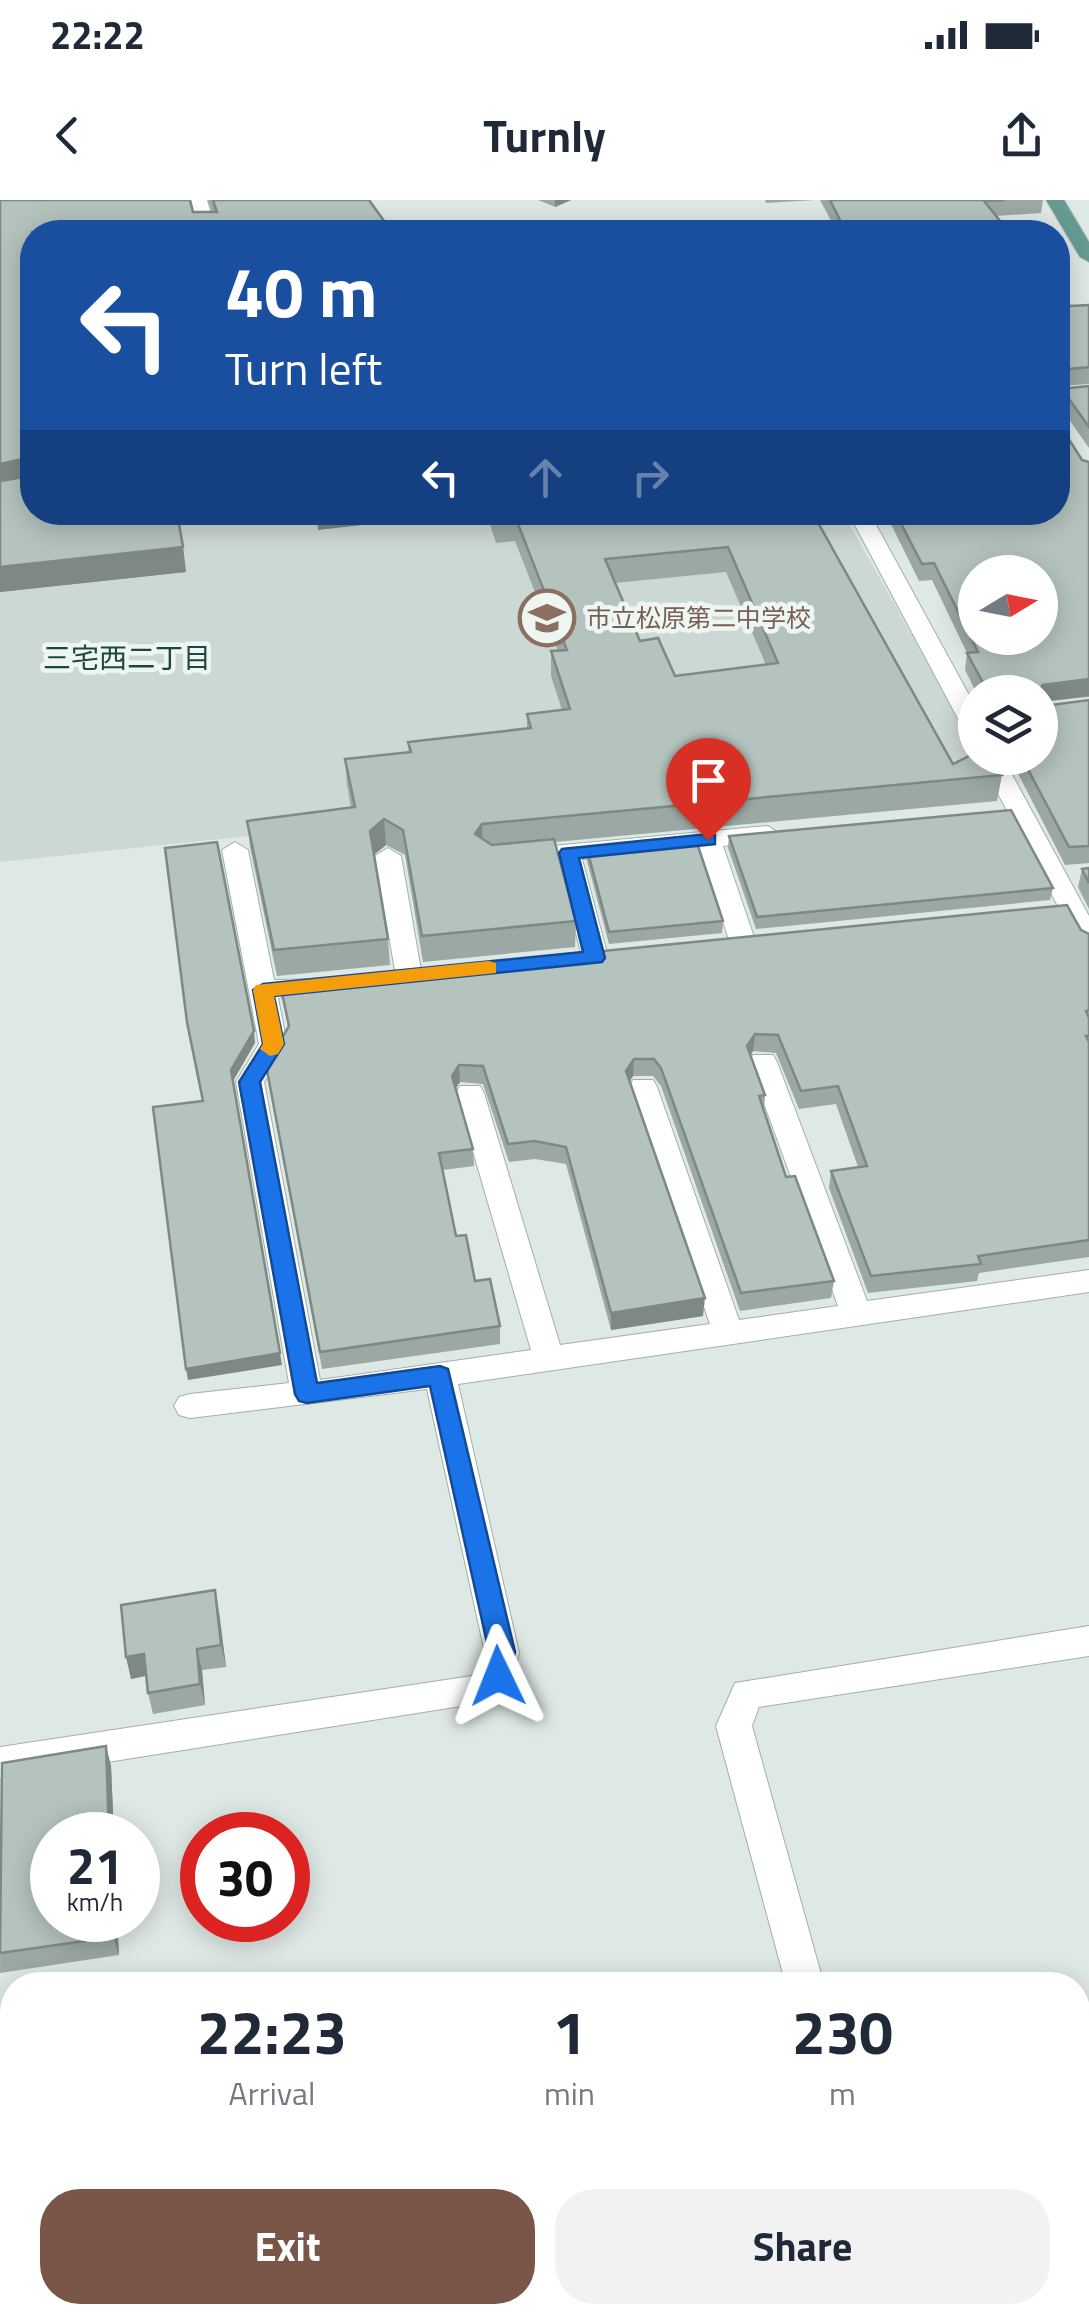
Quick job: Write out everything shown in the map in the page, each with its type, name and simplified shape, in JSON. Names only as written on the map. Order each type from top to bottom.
[{"type":"main road","points":[[1070,225],[1089,256]]},
{"type":"street","points":[[865,525],[958,693]]},
{"type":"street","points":[[997,775],[1009,811],[1055,878],[1089,940]]},
{"type":"street","points":[[492,859],[786,832]]},
{"type":"street","points":[[706,946],[753,942],[708,840]]},
{"type":"street","points":[[235,850],[274,1044],[250,1082],[307,1394]]},
{"type":"street","points":[[568,853],[594,958]]},
{"type":"street","points":[[388,856],[409,976]]},
{"type":"street","points":[[1055,878],[1089,874]]},
{"type":"street","points":[[1034,914],[1073,910]]},
{"type":"street","points":[[263,990],[354,981]]},
{"type":"street","points":[[763,1062],[857,1315]]},
{"type":"street","points":[[643,1087],[728,1333]]},
{"type":"street","points":[[470,1093],[549,1359]]},
{"type":"street","points":[[190,1406],[440,1376],[1089,1281]]},
{"type":"street","points":[[0,1764],[481,1690],[498,1676],[502,1652],[440,1376]]},
{"type":"street","points":[[802,1972],[734,1726],[747,1694],[1089,1642]]},
{"type":"shaded area","points":[[0,508],[20,510],[20,525],[850,525],[958,717],[958,762],[0,862]]},
{"type":"building","points":[[0,200],[190,200],[193,212],[217,212],[213,200],[369,200],[383,220],[20,220],[20,460],[0,464]]},
{"type":"building","points":[[830,200],[1005,200],[984,201],[999,220],[840,220]]},
{"type":"building","points":[[1089,305],[1089,367],[1070,369],[1070,306]]},
{"type":"building","points":[[1089,386],[1089,427],[1070,400],[1070,388]]},
{"type":"building","points":[[1070,441],[1082,460],[1089,462],[1089,679],[1058,683],[1058,675],[979,675],[968,655],[1058,655],[1058,555],[958,555],[958,612],[934,563],[922,564],[902,525],[1070,525]]},
{"type":"building","points":[[20,478],[20,525],[179,525],[183,547],[0,567],[0,481]]},
{"type":"building","points":[[518,525],[819,525],[953,764],[958,762],[958,775],[1002,775],[482,824],[475,834],[492,845],[554,839],[576,921],[422,936],[403,830],[384,819],[370,831],[388,939],[274,950],[247,821],[355,807],[345,759],[411,752],[408,742],[531,728],[527,714],[570,709],[551,651],[567,650]],"holes":[[[728,547],[778,663],[675,676],[658,638],[640,641],[605,559]]]},
{"type":"building","points":[[1089,700],[1089,846],[1069,847],[1031,775],[1058,775],[1058,704]]},
{"type":"building","points":[[1011,810],[1053,888],[757,917],[729,836]]},
{"type":"building","points":[[696,840],[723,921],[609,932],[587,849]]},
{"type":"building","points":[[217,842],[254,1031],[231,1070],[280,1353],[186,1369],[153,1107],[203,1101],[187,1022],[165,848]]},
{"type":"building","points":[[1067,905],[1081,930],[1089,934],[1089,1240],[978,1256],[981,1264],[871,1276],[831,1171],[867,1166],[838,1086],[801,1091],[778,1035],[755,1034],[747,1046],[765,1095],[759,1096],[786,1177],[795,1176],[834,1281],[741,1293],[661,1068],[654,1059],[634,1059],[626,1071],[705,1298],[611,1313],[566,1147],[535,1141],[508,1144],[483,1066],[459,1065],[452,1076],[473,1149],[439,1153],[456,1236],[466,1235],[475,1281],[490,1279],[500,1326],[320,1352],[266,1065],[289,1026],[280,983]]},
{"type":"building","points":[[215,1590],[221,1645],[197,1649],[200,1684],[148,1693],[144,1654],[126,1657],[121,1605]]},
{"type":"building","points":[[106,1746],[108,1812],[30,1812],[30,1942],[78,1942],[0,1953],[2,1763]]},
{"type":"slow traffic","points":[[270,1049],[274,1044],[263,990],[489,968]]},
{"type":"place","name":"市立松原第二中学校","points":[[547,618]]},
{"type":"district","name":"三宅西二丁目","points":[[127,657]]},
{"type":"route","points":[[498,1676],[502,1652],[440,1376],[307,1394],[250,1082],[274,1044],[263,990],[594,958],[568,853],[708,840]]}]
